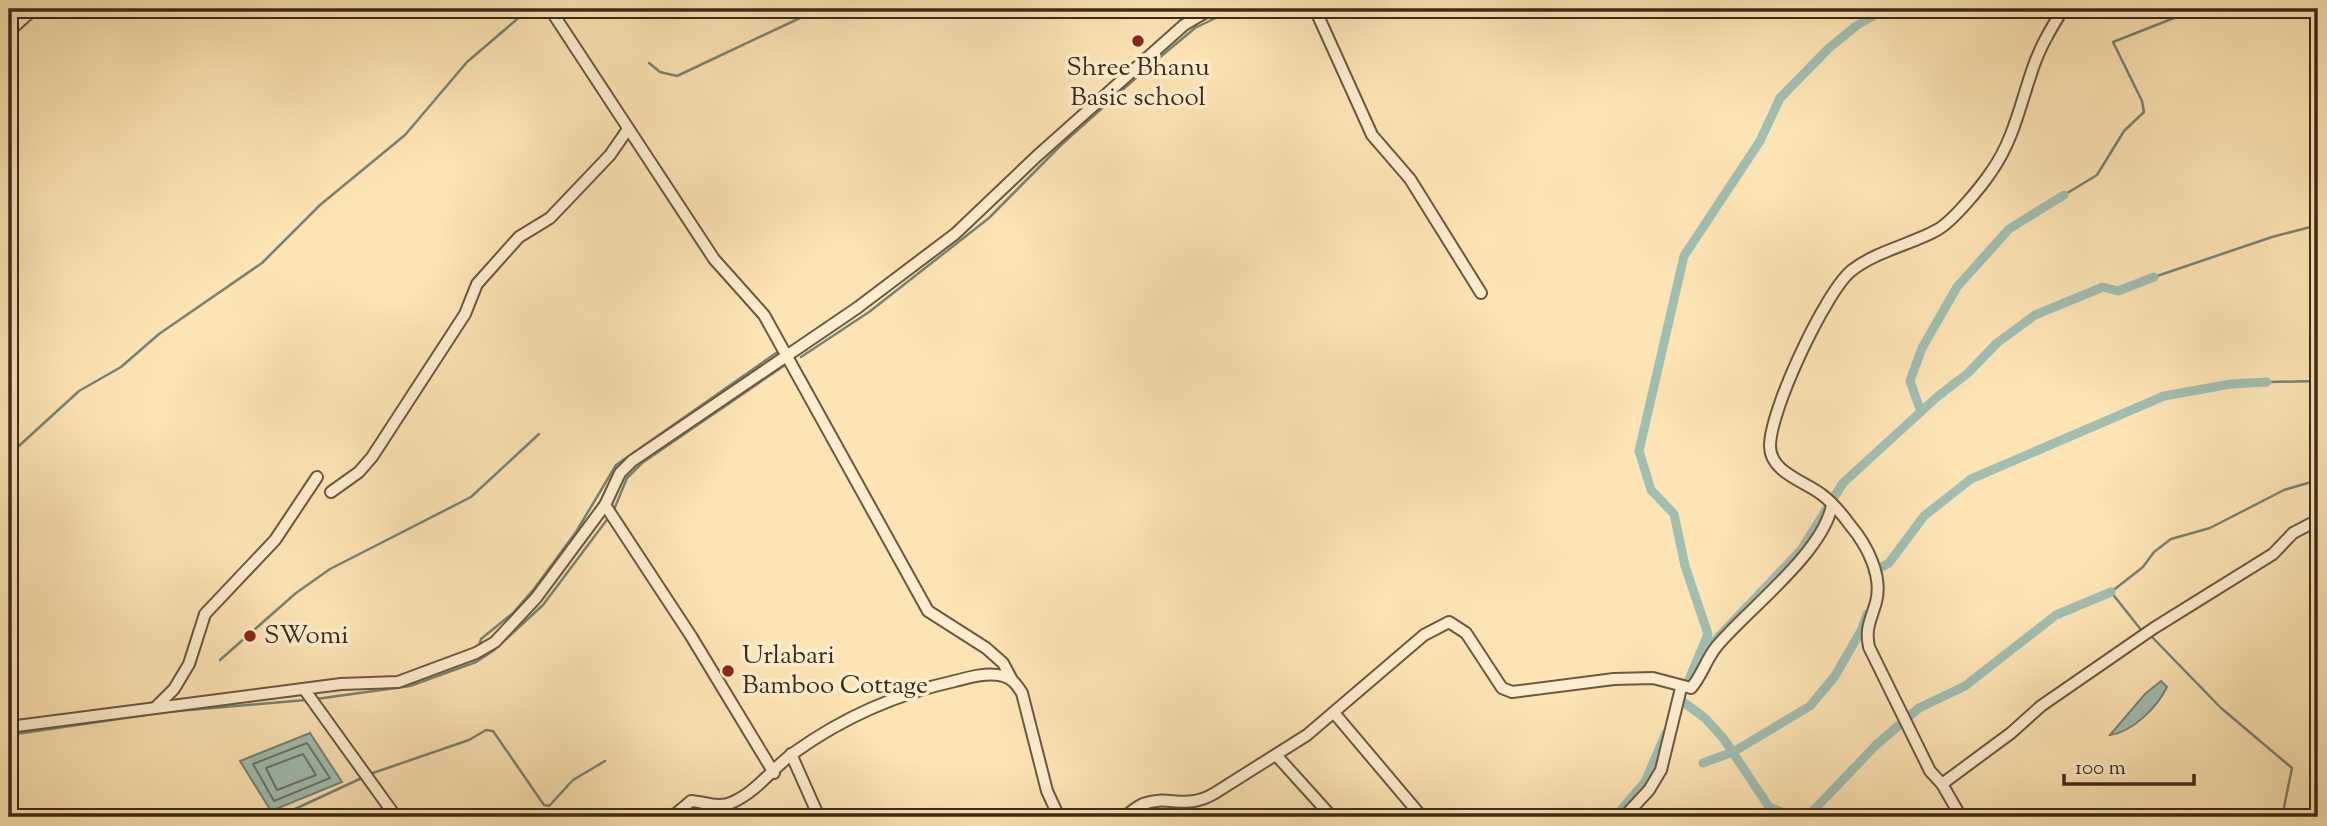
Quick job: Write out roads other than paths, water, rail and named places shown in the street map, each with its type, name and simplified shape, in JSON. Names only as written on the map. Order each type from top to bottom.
[{"type":"street","points":[[9,31],[34,9]]},
{"type":"street","points":[[550,9],[714,259],[748,294],[788,356],[929,611],[986,648],[1003,663],[1026,703],[1047,791],[1059,817]]},
{"type":"street","points":[[9,727],[304,689],[398,682],[461,659],[495,642],[536,598],[605,505],[620,473],[632,461],[788,356],[889,285],[955,234],[1131,71],[1184,25],[1211,9]]},
{"type":"street","points":[[1315,9],[1372,135],[1410,179],[1481,293]]},
{"type":"street","points":[[1961,817],[1942,784],[1919,753],[1869,647],[1866,631],[1879,588],[1870,557],[1823,496],[1782,471],[1770,447],[1776,415],[1792,372],[1836,286],[1852,270],[1874,257],[1940,229],[1992,172],[2016,123],[2034,63],[2063,9]]},
{"type":"street","points":[[331,492],[359,472],[372,457],[444,341],[465,314],[477,284],[519,237],[559,209],[610,155],[628,129]]},
{"type":"street","points":[[155,708],[174,689],[189,664],[205,614],[275,540],[317,477]]},
{"type":"street","points":[[605,505],[691,636],[774,773]]},
{"type":"street","points":[[1124,817],[1141,804],[1201,802],[1335,714],[1414,643],[1449,622],[1466,633],[1502,688],[1512,692],[1614,679],[1653,678],[1681,688],[1693,686],[1714,649],[1797,562],[1835,512]]},
{"type":"street","points":[[1942,784],[2011,733],[2041,706],[2154,628],[2273,554],[2293,533],[2318,520]]},
{"type":"street","points":[[672,817],[691,802],[717,806],[735,802],[774,773],[791,754],[842,720],[889,699],[977,675],[1002,676],[1012,680]]},
{"type":"street","points":[[1623,817],[1649,790],[1661,770],[1681,688]]},
{"type":"street","points":[[304,689],[396,817]]},
{"type":"street","points":[[1335,714],[1422,817]]},
{"type":"street","points":[[791,754],[819,817]]},
{"type":"street","points":[[1276,755],[1332,817]]},
{"type":"water","points":[[2161,681],[2167,687],[2151,710],[2136,724],[2110,735],[2145,694]]},
{"type":"water","points":[[310,733],[342,782],[271,811],[240,761]]},
{"type":"waterway","points":[[9,23],[26,9]]},
{"type":"waterway","points":[[9,455],[79,391],[121,367],[159,334],[262,263],[320,205],[405,135],[467,62],[529,9]]},
{"type":"waterway","points":[[649,63],[660,72],[677,76],[800,18],[813,9]]},
{"type":"waterway","points":[[1180,22],[1199,9]]},
{"type":"waterway","points":[[801,357],[869,312],[989,218],[1062,144],[1195,28],[1234,9]]},
{"type":"waterway","points":[[2064,195],[2097,175],[2124,131],[2144,112],[2142,101],[2113,42],[2197,9]]},
{"type":"waterway","points":[[1688,682],[1708,634],[1685,566],[1674,514],[1651,490],[1639,451],[1684,256],[1760,141],[1780,98],[1829,48],[1856,26],[1883,10]]},
{"type":"waterway","points":[[1921,412],[1910,381],[1922,348],[1957,287],[2009,229],[2064,195]]},
{"type":"waterway","points":[[2154,277],[2272,237],[2318,225]]},
{"type":"waterway","points":[[1704,652],[1801,550],[1843,483],[1937,397],[1968,373],[1997,343],[2035,315],[2103,287],[2118,291],[2154,277]]},
{"type":"waterway","points":[[479,646],[481,639],[513,613],[534,589],[576,532],[616,465],[779,351]]},
{"type":"waterway","points":[[613,512],[627,478],[642,463],[788,363]]},
{"type":"waterway","points":[[2267,382],[2318,381]]},
{"type":"waterway","points":[[1872,572],[1889,563],[1924,516],[1971,479],[2164,396],[2231,384],[2267,382]]},
{"type":"waterway","points":[[220,660],[296,593],[330,569],[471,497],[539,434]]},
{"type":"waterway","points":[[2142,631],[2111,592],[2143,567],[2154,552],[2171,539],[2210,528],[2284,490],[2318,480]]},
{"type":"waterway","points":[[316,699],[410,686],[476,662],[493,651],[543,605],[609,517]]},
{"type":"waterway","points":[[1683,702],[1705,718],[1724,739],[1769,807],[1786,814],[1811,813],[1876,745],[1919,708],[1965,686],[2056,615],[2111,592]]},
{"type":"waterway","points":[[1703,763],[1733,752],[1810,706],[1835,676],[1862,629],[1867,614]]},
{"type":"waterway","points":[[2151,636],[2221,708],[2292,768],[2282,817]]},
{"type":"waterway","points":[[9,735],[166,712],[306,700]]},
{"type":"waterway","points":[[370,774],[469,740],[486,730],[493,731],[544,805],[549,806],[573,780],[605,761]]},
{"type":"waterway","points":[[1615,817],[1645,782],[1666,733]]},
{"type":"waterway","points":[[267,817],[282,815],[364,777]]},
{"type":"place","name":"Shree Bhanu Basic school","points":[[1138,41]]},
{"type":"place","name":"SWomi","points":[[250,636]]},
{"type":"place","name":"Urlabari Bamboo Cottage","points":[[728,671]]}]
